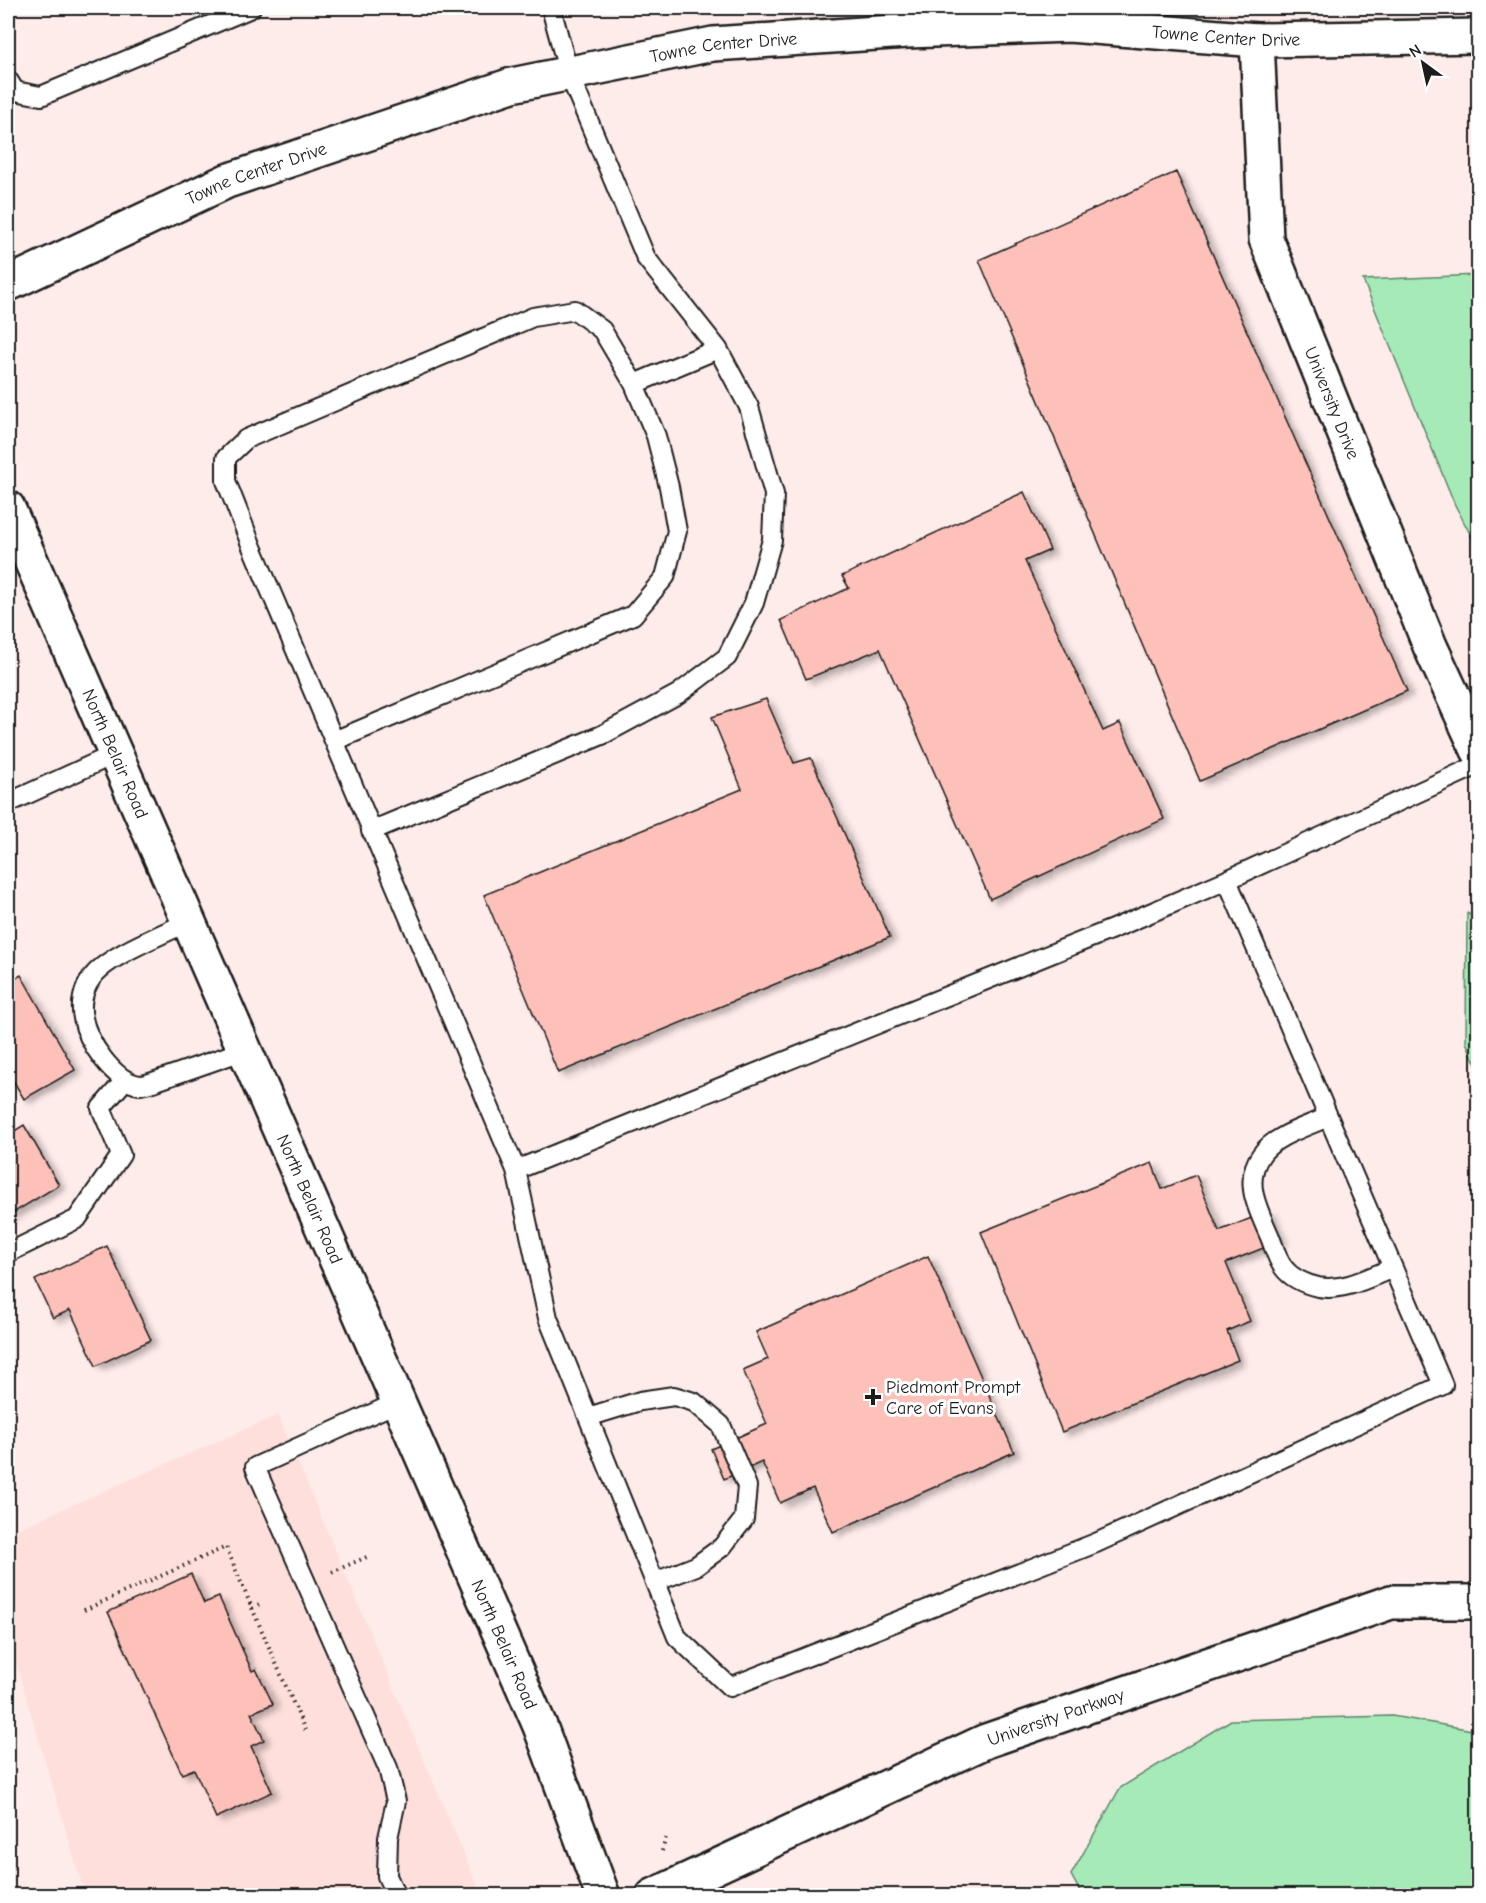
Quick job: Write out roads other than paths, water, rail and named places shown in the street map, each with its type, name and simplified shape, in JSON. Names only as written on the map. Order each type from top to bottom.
[{"type":"main road","name":"Towne Center Drive","points":[[8,284],[227,181],[512,86],[713,44],[907,31],[1068,25],[1257,40],[1479,36]]},
{"type":"main road","name":"University Drive","points":[[1257,40],[1266,239],[1425,635],[1479,750]]},
{"type":"main road","name":"North Belair Road","points":[[8,508],[540,1726],[603,1896]]},
{"type":"main road","name":"University Parkway","points":[[652,1896],[986,1741],[1391,1602],[1479,1602]]},
{"type":"lane","points":[[8,80],[15,91],[40,96],[251,8]]},
{"type":"lane","points":[[371,831],[602,735],[678,694],[727,657],[754,603],[772,540],[774,494],[749,407],[718,349],[646,258],[569,74],[551,8]]},
{"type":"lane","points":[[334,741],[633,615],[665,577],[678,531],[656,436],[634,384],[602,330],[575,310],[533,317],[246,439],[226,458],[226,481],[371,831],[516,1170],[548,1318],[677,1637],[730,1687],[1096,1543],[1443,1385],[1227,880]]},
{"type":"lane","points":[[634,384],[718,349]]},
{"type":"lane","points":[[8,803],[115,754]]},
{"type":"lane","points":[[516,1170],[1115,928],[1227,880],[1479,765]]},
{"type":"lane","points":[[188,921],[101,966],[90,979],[82,999],[83,1018],[90,1038],[110,1068],[125,1080],[140,1085],[244,1050]]},
{"type":"lane","points":[[8,1254],[77,1219],[121,1155],[101,1108],[125,1080]]},
{"type":"lane","points":[[1328,1117],[1269,1144],[1260,1155],[1255,1167],[1252,1180],[1256,1203],[1282,1266],[1305,1284],[1333,1288],[1346,1286],[1393,1268]]},
{"type":"lane","points":[[588,1417],[640,1401],[674,1396],[694,1401],[721,1425],[747,1486],[744,1519],[722,1547],[696,1566],[655,1582]]},
{"type":"lane","points":[[396,1896],[387,1876],[388,1838],[396,1801],[388,1768],[255,1467],[398,1402]]},
{"type":"place","name":"Piedmont Prompt Care of Evans","points":[[873,1397]]}]
